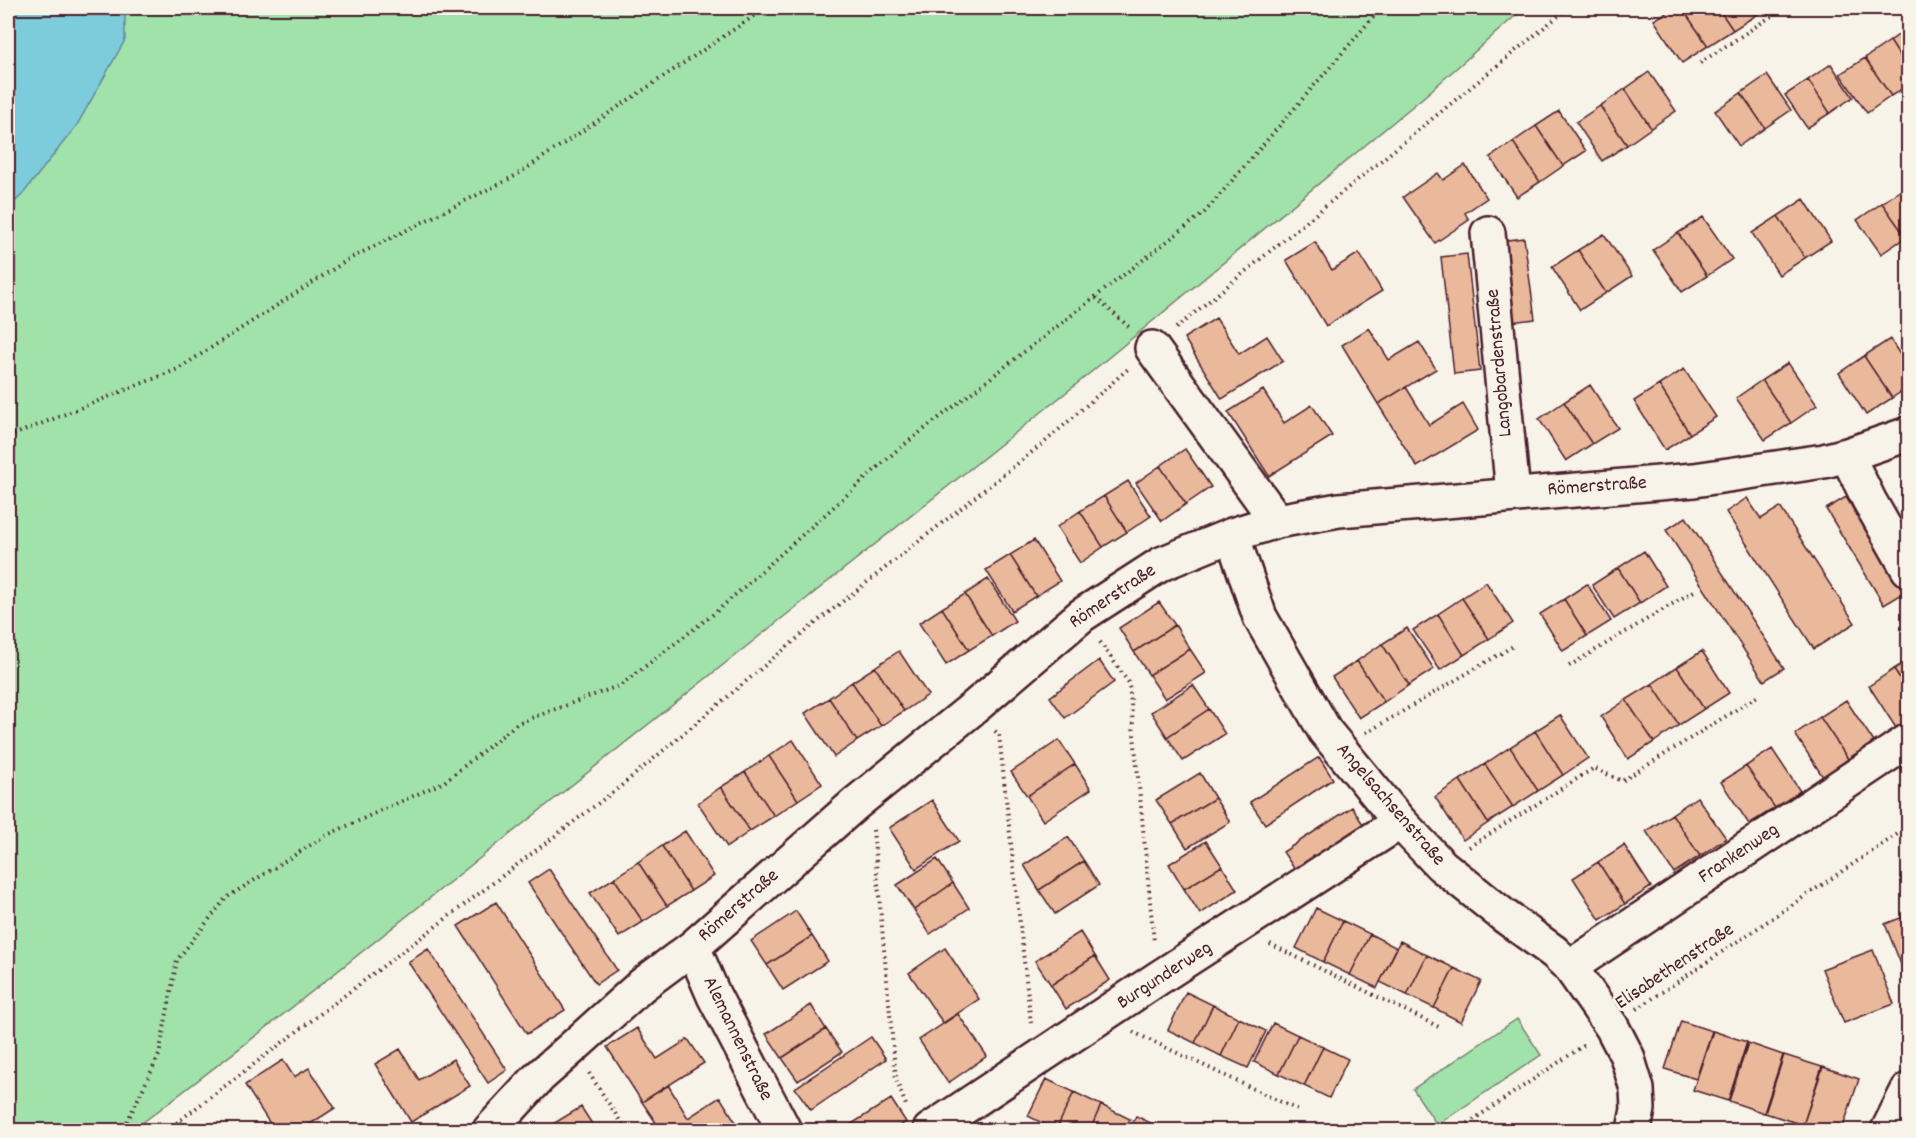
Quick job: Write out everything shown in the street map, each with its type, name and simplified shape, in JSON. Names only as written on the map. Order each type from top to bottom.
[{"type":"street","name":"Langobardenstraße","points":[[1488,233],[1512,494]]},
{"type":"street","points":[[1152,348],[1277,521]]},
{"type":"street","name":"Römerstraße","points":[[489,1131],[539,1077],[642,985],[693,947],[855,804],[977,705],[1082,615],[1161,564],[1232,534],[1277,521],[1339,510],[1694,480],[1824,460],[1847,455],[1908,434]]},
{"type":"street","points":[[1847,455],[1905,555]]},
{"type":"street","name":"Angelsachsenstraße","points":[[1232,534],[1260,617],[1325,731],[1400,822],[1441,865],[1554,952],[1570,967],[1612,1028],[1627,1056],[1637,1089],[1638,1109],[1634,1131]]},
{"type":"street","name":"Frankenweg","points":[[1570,967],[1908,741]]},
{"type":"street","name":"Burgunderweg","points":[[919,1120],[1036,1060],[1400,822]]},
{"type":"street","name":"Alemannenstraße","points":[[693,947],[714,996],[784,1131]]},
{"type":"street","points":[[1888,1131],[1908,1090]]},
{"type":"path","points":[[8,437],[178,369],[349,260],[515,176],[765,8]]},
{"type":"path","points":[[119,1131],[126,1124],[159,1055],[177,960],[226,898],[325,836],[444,782],[518,723],[621,685],[716,612],[896,451],[1205,212],[1381,8]]},
{"type":"path","points":[[167,1131],[621,786],[818,621],[1046,441],[1152,348],[1568,8]]},
{"type":"path","points":[[1700,63],[1784,8]]},
{"type":"path","points":[[1096,298],[1152,348]]},
{"type":"path","points":[[1569,666],[1694,591]]},
{"type":"path","points":[[1082,615],[1129,683],[1157,979]]},
{"type":"path","points":[[1340,749],[1515,645]]},
{"type":"path","points":[[1441,865],[1594,768],[1622,781],[1758,696]]},
{"type":"path","points":[[977,705],[999,735],[1036,1060]]},
{"type":"path","points":[[855,804],[873,827],[896,1079],[919,1120]]},
{"type":"path","name":"Elisabethenstraße","points":[[1458,1131],[1908,827]]},
{"type":"path","points":[[1238,928],[1439,1027]]},
{"type":"path","points":[[1102,1017],[1298,1110]]},
{"type":"path","points":[[573,1047],[626,1131]]},
{"type":"path","points":[[180,1121],[196,1130]]},
{"type":"green space","points":[[8,8],[1524,8],[1426,95],[1073,387],[266,1028],[133,1130],[8,1130]]},
{"type":"green space","points":[[1517,1019],[1541,1055],[1437,1125],[1413,1089]]},
{"type":"water","points":[[8,8],[125,8],[125,40],[77,125],[22,195],[8,208]]},
{"type":"building","points":[[1674,8],[1682,8],[1708,46],[1682,63],[1654,20]]},
{"type":"building","points":[[1682,8],[1718,8],[1733,30],[1708,46]]},
{"type":"building","points":[[1718,8],[1754,8],[1758,14],[1733,30]]},
{"type":"building","points":[[1908,28],[1908,69],[1890,41]]},
{"type":"building","points":[[1890,41],[1908,69],[1908,85],[1891,96],[1865,58]]},
{"type":"building","points":[[1865,58],[1891,96],[1867,113],[1840,74]]},
{"type":"building","points":[[1831,64],[1853,97],[1830,113],[1808,80]]},
{"type":"building","points":[[1649,72],[1676,111],[1651,128],[1625,89]]},
{"type":"building","points":[[1767,75],[1791,110],[1765,128],[1741,93]]},
{"type":"building","points":[[1808,80],[1830,113],[1807,128],[1785,95]]},
{"type":"building","points":[[1625,89],[1651,128],[1627,145],[1600,106]]},
{"type":"building","points":[[1741,93],[1765,128],[1739,146],[1715,111]]},
{"type":"building","points":[[1600,106],[1627,145],[1602,161],[1576,122]]},
{"type":"building","points":[[1559,111],[1586,151],[1563,166],[1536,126]]},
{"type":"building","points":[[1536,126],[1563,166],[1540,182],[1513,142]]},
{"type":"building","points":[[1513,142],[1540,182],[1517,197],[1490,157]]},
{"type":"building","points":[[1465,165],[1487,198],[1465,213],[1469,220],[1435,243],[1403,197],[1438,173],[1443,180]]},
{"type":"building","points":[[1907,186],[1908,235],[1906,237],[1882,203]]},
{"type":"building","points":[[1804,199],[1831,241],[1805,258],[1778,216]]},
{"type":"building","points":[[1882,203],[1906,237],[1881,254],[1857,220]]},
{"type":"building","points":[[1778,216],[1805,258],[1779,275],[1752,233]]},
{"type":"building","points":[[1703,217],[1732,259],[1707,276],[1678,233]]},
{"type":"building","points":[[1678,233],[1707,276],[1682,292],[1653,250]]},
{"type":"building","points":[[1604,234],[1632,276],[1606,293],[1578,250]]},
{"type":"building","points":[[1524,238],[1535,319],[1511,322],[1500,241]]},
{"type":"building","points":[[1315,242],[1332,270],[1359,253],[1382,291],[1326,326],[1286,260]]},
{"type":"building","points":[[1578,250],[1606,293],[1580,310],[1552,267]]},
{"type":"building","points":[[1467,254],[1480,371],[1454,374],[1441,257]]},
{"type":"building","points":[[1216,318],[1239,354],[1267,336],[1283,361],[1222,399],[1184,338]]},
{"type":"building","points":[[1369,328],[1389,360],[1419,342],[1436,369],[1378,404],[1342,345]]},
{"type":"building","points":[[1890,339],[1908,367],[1908,387],[1892,398],[1864,356]]},
{"type":"building","points":[[1864,356],[1892,398],[1866,415],[1839,373]]},
{"type":"building","points":[[1788,363],[1817,405],[1791,423],[1762,380]]},
{"type":"building","points":[[1684,369],[1716,417],[1690,434],[1659,385]]},
{"type":"building","points":[[1762,380],[1791,423],[1765,440],[1736,398]]},
{"type":"building","points":[[1590,385],[1618,428],[1592,444],[1564,402]]},
{"type":"building","points":[[1659,385],[1690,434],[1665,450],[1634,401]]},
{"type":"building","points":[[1406,387],[1429,425],[1463,404],[1478,430],[1417,467],[1378,404]]},
{"type":"building","points":[[1263,390],[1284,423],[1312,405],[1332,436],[1269,476],[1228,412]]},
{"type":"building","points":[[1564,402],[1592,444],[1566,461],[1539,419]]},
{"type":"building","points":[[1185,449],[1211,487],[1186,504],[1160,466]]},
{"type":"building","points":[[1160,466],[1186,504],[1162,521],[1136,483]]},
{"type":"building","points":[[1128,481],[1151,516],[1127,532],[1104,496]]},
{"type":"building","points":[[1104,496],[1127,532],[1103,547],[1080,511]]},
{"type":"building","points":[[1846,497],[1904,593],[1884,605],[1826,509]]},
{"type":"building","points":[[1747,498],[1761,519],[1780,507],[1855,623],[1814,649],[1726,512]]},
{"type":"building","points":[[1080,511],[1103,547],[1080,563],[1057,527]]},
{"type":"building","points":[[1686,517],[1784,668],[1764,681],[1666,530]]},
{"type":"building","points":[[1034,540],[1060,581],[1036,596],[1010,555]]},
{"type":"building","points":[[1644,551],[1666,586],[1640,603],[1618,568]]},
{"type":"building","points":[[1010,555],[1036,596],[1012,611],[986,570]]},
{"type":"building","points":[[1618,568],[1640,603],[1614,619],[1592,585]]},
{"type":"building","points":[[988,579],[1015,621],[992,636],[965,594]]},
{"type":"building","points":[[1486,582],[1513,623],[1489,639],[1462,598]]},
{"type":"building","points":[[1587,584],[1611,621],[1587,636],[1564,599]]},
{"type":"building","points":[[965,594],[992,636],[969,650],[942,608]]},
{"type":"building","points":[[1462,598],[1489,639],[1464,655],[1438,614]]},
{"type":"building","points":[[1564,599],[1587,636],[1563,651],[1540,614]]},
{"type":"building","points":[[1159,602],[1175,625],[1134,652],[1119,628]]},
{"type":"building","points":[[942,608],[969,650],[946,665],[919,623]]},
{"type":"building","points":[[1438,614],[1464,655],[1440,670],[1413,630]]},
{"type":"building","points":[[1175,625],[1190,649],[1149,675],[1134,652]]},
{"type":"building","points":[[1407,628],[1434,669],[1409,685],[1382,644]]},
{"type":"building","points":[[1382,644],[1409,685],[1384,702],[1357,661]]},
{"type":"building","points":[[1190,649],[1206,673],[1165,699],[1149,675]]},
{"type":"building","points":[[899,651],[928,695],[904,711],[875,667]]},
{"type":"building","points":[[1702,651],[1729,693],[1704,709],[1677,667]]},
{"type":"building","points":[[1099,660],[1114,682],[1065,718],[1050,697]]},
{"type":"building","points":[[1908,660],[1908,691],[1894,669]]},
{"type":"building","points":[[1357,661],[1384,702],[1359,718],[1332,677]]},
{"type":"building","points":[[875,667],[904,711],[881,726],[852,682]]},
{"type":"building","points":[[1677,667],[1704,709],[1679,725],[1652,684]]},
{"type":"building","points":[[1894,669],[1908,691],[1908,720],[1896,728],[1869,686]]},
{"type":"building","points":[[852,682],[881,726],[857,741],[829,698]]},
{"type":"building","points":[[1652,684],[1679,725],[1654,742],[1626,700]]},
{"type":"building","points":[[1193,685],[1209,709],[1167,737],[1151,712]]},
{"type":"building","points":[[829,698],[857,741],[834,757],[805,713]]},
{"type":"building","points":[[1626,700],[1654,742],[1628,759],[1601,717]]},
{"type":"building","points":[[1846,700],[1874,742],[1848,759],[1820,717]]},
{"type":"building","points":[[1209,709],[1225,734],[1183,761],[1167,737]]},
{"type":"building","points":[[1560,715],[1588,758],[1563,775],[1535,731]]},
{"type":"building","points":[[1820,717],[1848,759],[1823,777],[1795,734]]},
{"type":"building","points":[[1535,731],[1563,775],[1538,791],[1510,747]]},
{"type":"building","points":[[793,740],[822,784],[798,800],[769,756]]},
{"type":"building","points":[[1059,740],[1075,764],[1027,796],[1011,772]]},
{"type":"building","points":[[1510,747],[1538,791],[1513,807],[1485,764]]},
{"type":"building","points":[[1772,749],[1800,791],[1775,808],[1746,766]]},
{"type":"building","points":[[769,756],[798,800],[774,816],[745,772]]},
{"type":"building","points":[[1319,757],[1333,779],[1265,824],[1250,802]]},
{"type":"building","points":[[1075,764],[1091,789],[1043,821],[1027,796]]},
{"type":"building","points":[[1485,764],[1513,807],[1488,823],[1460,780]]},
{"type":"building","points":[[1746,766],[1775,808],[1749,824],[1721,782]]},
{"type":"building","points":[[745,772],[774,816],[750,831],[721,787]]},
{"type":"building","points":[[1200,773],[1215,798],[1172,824],[1156,800]]},
{"type":"building","points":[[1460,780],[1488,823],[1463,840],[1435,797]]},
{"type":"building","points":[[721,787],[750,831],[727,847],[698,803]]},
{"type":"building","points":[[1697,797],[1726,838],[1700,856],[1672,814]]},
{"type":"building","points":[[1215,798],[1230,822],[1187,848],[1172,824]]},
{"type":"building","points":[[932,800],[959,841],[916,869],[889,828]]},
{"type":"building","points":[[1352,807],[1366,829],[1298,874],[1283,852]]},
{"type":"building","points":[[1672,814],[1700,856],[1674,873],[1646,831]]},
{"type":"building","points":[[685,831],[714,876],[691,891],[662,846]]},
{"type":"building","points":[[1068,837],[1084,861],[1039,890],[1024,865]]},
{"type":"building","points":[[1206,841],[1222,866],[1184,889],[1169,864]]},
{"type":"building","points":[[1624,845],[1651,887],[1625,904],[1598,862]]},
{"type":"building","points":[[662,846],[691,891],[667,906],[638,862]]},
{"type":"building","points":[[937,859],[953,883],[914,910],[897,885]]},
{"type":"building","points":[[1084,861],[1099,885],[1055,914],[1039,890]]},
{"type":"building","points":[[638,862],[667,906],[643,922],[614,878]]},
{"type":"building","points":[[1598,862],[1625,904],[1600,920],[1573,878]]},
{"type":"building","points":[[1222,866],[1237,890],[1200,914],[1184,889]]},
{"type":"building","points":[[549,869],[617,970],[596,984],[528,883]]},
{"type":"building","points":[[614,878],[643,922],[619,937],[590,893]]},
{"type":"building","points":[[953,883],[969,908],[930,934],[914,910]]},
{"type":"building","points":[[496,902],[565,1010],[527,1034],[458,926]]},
{"type":"building","points":[[1316,908],[1343,921],[1323,962],[1296,948]]},
{"type":"building","points":[[796,911],[812,936],[767,965],[751,941]]},
{"type":"building","points":[[1908,915],[1908,976],[1906,977],[1885,924]]},
{"type":"building","points":[[1343,921],[1370,934],[1350,975],[1323,962]]},
{"type":"building","points":[[1080,932],[1095,956],[1051,985],[1035,961]]},
{"type":"building","points":[[1370,934],[1397,948],[1377,988],[1350,975]]},
{"type":"building","points":[[812,936],[828,961],[783,990],[767,965]]},
{"type":"building","points":[[1400,941],[1427,955],[1407,995],[1380,982]]},
{"type":"building","points":[[945,948],[979,999],[943,1023],[909,973]]},
{"type":"building","points":[[428,949],[507,1070],[488,1083],[408,962]]},
{"type":"building","points":[[1873,950],[1894,1004],[1844,1023],[1822,969]]},
{"type":"building","points":[[1427,955],[1454,968],[1434,1008],[1407,995]]},
{"type":"building","points":[[1095,956],[1110,980],[1066,1009],[1051,985]]},
{"type":"building","points":[[1454,968],[1481,981],[1461,1022],[1434,1008]]},
{"type":"building","points":[[1186,992],[1213,1005],[1195,1043],[1168,1030]]},
{"type":"building","points":[[811,1005],[826,1029],[782,1058],[766,1034]]},
{"type":"building","points":[[1213,1005],[1239,1018],[1221,1056],[1195,1043]]},
{"type":"building","points":[[958,1014],[987,1056],[948,1083],[919,1040]]},
{"type":"building","points":[[1239,1018],[1266,1031],[1248,1068],[1221,1056]]},
{"type":"building","points":[[1681,1021],[1712,1031],[1696,1079],[1665,1069]]},
{"type":"building","points":[[1273,1023],[1298,1035],[1279,1074],[1254,1062]]},
{"type":"building","points":[[637,1028],[657,1059],[688,1039],[704,1063],[642,1102],[607,1047]]},
{"type":"building","points":[[826,1029],[842,1052],[798,1081],[782,1058]]},
{"type":"building","points":[[1713,1031],[1747,1042],[1728,1101],[1693,1090]]},
{"type":"building","points":[[1298,1035],[1323,1047],[1304,1086],[1279,1074]]},
{"type":"building","points":[[871,1037],[886,1059],[811,1110],[795,1088]]},
{"type":"building","points":[[1748,1043],[1783,1055],[1764,1113],[1729,1101]]},
{"type":"building","points":[[1323,1047],[1348,1059],[1329,1098],[1304,1086]]},
{"type":"building","points":[[400,1049],[419,1080],[453,1059],[470,1086],[411,1122],[375,1064]]},
{"type":"building","points":[[1784,1055],[1822,1067],[1803,1125],[1765,1113]]},
{"type":"building","points":[[283,1060],[294,1077],[309,1068],[335,1108],[301,1130],[274,1130],[245,1085]]},
{"type":"building","points":[[1823,1067],[1859,1079],[1842,1130],[1819,1130],[1803,1125]]},
{"type":"building","points":[[1046,1079],[1074,1092],[1056,1130],[1028,1116]]},
{"type":"building","points":[[668,1085],[688,1118],[720,1097],[737,1124],[726,1130],[661,1130],[642,1102]]},
{"type":"building","points":[[1074,1092],[1101,1105],[1090,1130],[1056,1130]]},
{"type":"building","points":[[891,1099],[906,1122],[893,1130],[842,1130]]},
{"type":"building","points":[[1101,1105],[1130,1119],[1124,1130],[1090,1130]]},
{"type":"building","points":[[581,1107],[596,1130],[543,1130]]},
{"type":"building","points":[[1136,1116],[1161,1128],[1160,1130],[1129,1130]]}]
